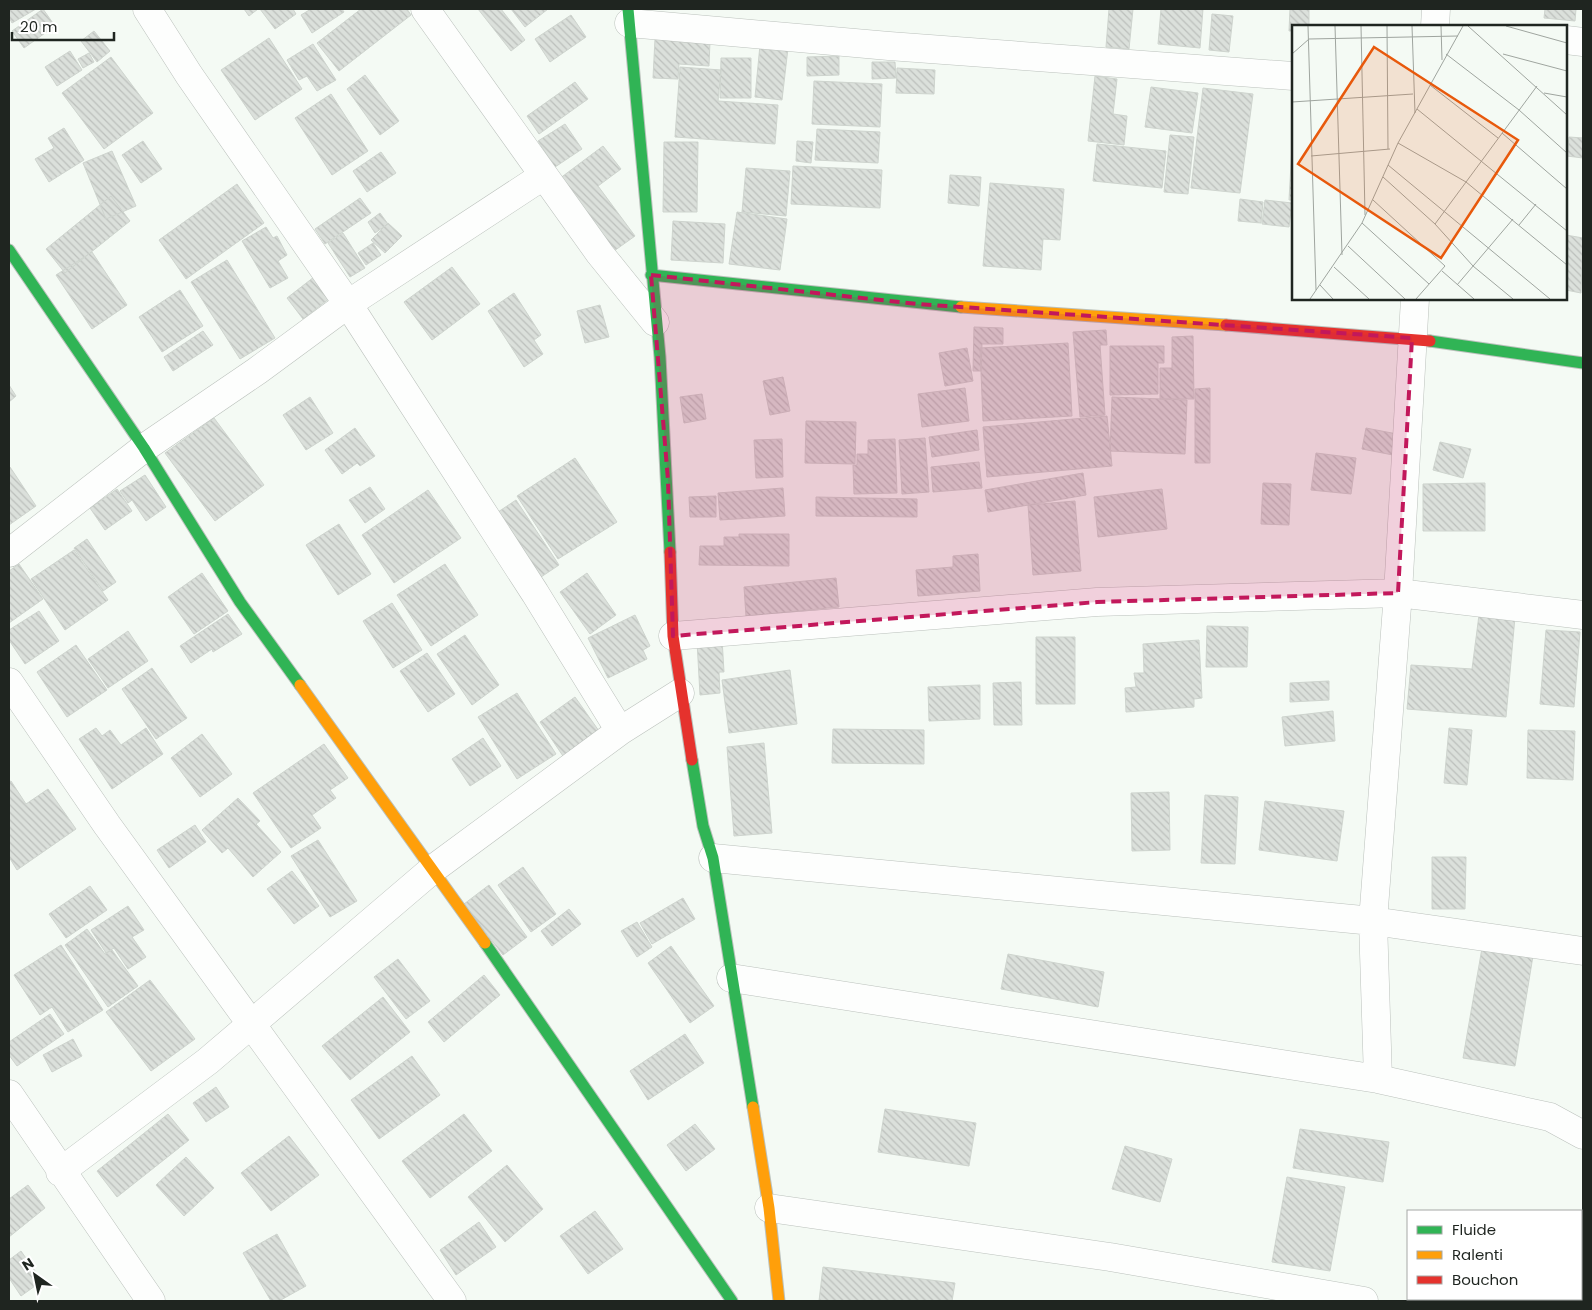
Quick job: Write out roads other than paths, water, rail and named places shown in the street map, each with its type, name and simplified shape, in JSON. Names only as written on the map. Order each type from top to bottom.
[{"type":"street","points":[[147,9],[189,75],[348,304],[535,592],[620,731]]},
{"type":"street","points":[[426,9],[600,254],[656,322]]},
{"type":"street","points":[[1435,25],[1436,9]]},
{"type":"street","points":[[779,1301],[769,1208],[712,858],[703,826],[680,693],[674,636],[668,480],[660,356],[628,16],[889,46],[1292,76]]},
{"type":"street","points":[[1567,40],[1583,42]]},
{"type":"street","points":[[9,553],[144,448],[257,371],[348,304],[543,176]]},
{"type":"street","points":[[9,250],[144,448],[240,602],[433,869],[732,1301]]},
{"type":"street","points":[[651,275],[918,304],[1412,338],[1583,363]]},
{"type":"street","points":[[1378,1079],[1373,920],[1398,593],[1415,300]]},
{"type":"street","points":[[674,636],[1097,602],[1398,593],[1583,614]]},
{"type":"street","points":[[9,682],[107,824],[452,1301]]},
{"type":"street","points":[[60,1172],[208,1061],[433,869],[620,731],[680,693]]},
{"type":"street","points":[[712,858],[1373,920],[1583,951]]},
{"type":"street","points":[[731,978],[1378,1079],[1550,1117],[1583,1135]]},
{"type":"street","points":[[9,1094],[60,1172],[150,1301]]},
{"type":"street","points":[[769,1208],[1110,1257],[1364,1301]]}]
